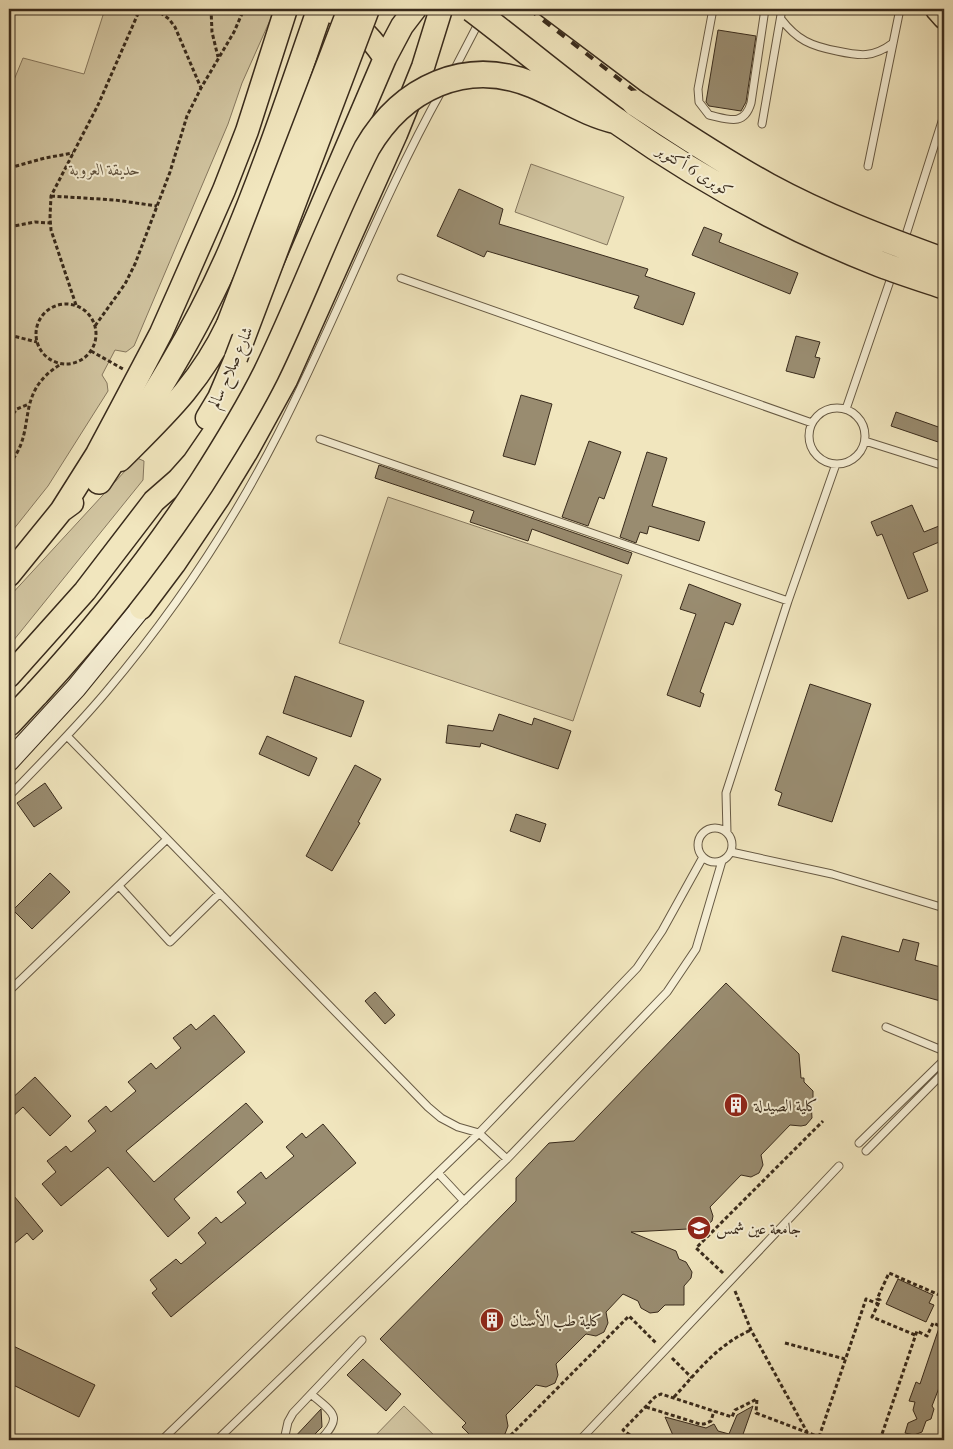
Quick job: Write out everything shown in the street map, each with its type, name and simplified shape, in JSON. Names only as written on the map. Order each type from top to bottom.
[{"type":"highway","points":[[61,511],[97,454],[165,324],[224,190],[246,131],[286,9]]},
{"type":"highway","points":[[99,481],[151,402],[205,306],[231,251],[322,9],[331,11],[353,22],[371,38],[385,58]]},
{"type":"highway","name":"شارع صلاح سالم","points":[[9,575],[61,511],[99,481],[157,424],[184,394],[211,357],[228,324],[349,9]]},
{"type":"highway","name":"شارع صلاح سالم","points":[[9,676],[85,591],[154,501],[178,480],[192,442],[219,398],[236,358],[368,9]]},
{"type":"highway","points":[[178,480],[194,462],[224,420],[251,371],[385,58],[402,26],[415,9]]},
{"type":"highway","points":[[141,608],[220,497],[248,451],[290,372],[396,134],[423,66],[441,9]]},
{"type":"highway","name":"كوبرى 6 أكتوبر","points":[[472,9],[617,121],[702,175],[790,223],[881,264],[944,286]]},
{"type":"highway","name":"كوبرى 6 أكتوبر","points":[[510,9],[635,103],[745,174],[841,222],[944,261]]},
{"type":"highway","points":[[9,723],[75,651],[129,586],[178,518],[224,447],[266,373],[365,153],[380,128],[396,110],[415,95],[436,84],[460,77],[484,75],[521,81],[544,90],[585,111],[617,121]]},
{"type":"main road","points":[[936,9],[944,18]]},
{"type":"main road","points":[[9,760],[76,688],[141,608]]},
{"type":"lane","points":[[9,796],[106,692],[171,608],[216,542],[278,434],[413,145],[486,9]]},
{"type":"lane","points":[[713,9],[698,89],[700,102],[709,115],[735,120],[744,118],[751,103],[765,9]]},
{"type":"lane","points":[[762,124],[782,9]]},
{"type":"lane","points":[[868,166],[900,9]]},
{"type":"lane","points":[[781,19],[796,36],[818,48],[855,55],[869,55],[882,51],[893,43]]},
{"type":"lane","points":[[899,255],[944,115]]},
{"type":"lane","points":[[944,201],[944,214]]},
{"type":"lane","points":[[846,409],[896,264]]},
{"type":"lane","points":[[401,278],[812,423]]},
{"type":"lane","points":[[838,408],[846,409],[859,418],[865,433],[865,441],[858,455],[852,460],[836,464],[828,462],[816,453],[810,438],[812,423],[823,412],[838,408]]},
{"type":"lane","points":[[320,438],[788,601]]},
{"type":"lane","points":[[865,441],[944,466]]},
{"type":"lane","points":[[727,833],[726,793],[788,601],[836,464]]},
{"type":"lane","points":[[67,736],[166,840],[428,1107],[441,1118],[458,1127],[479,1133],[507,1159]]},
{"type":"lane","points":[[715,828],[721,830],[727,833],[731,839],[731,852],[722,861],[709,861],[703,858],[700,852],[698,846],[700,839],[708,830],[715,828]]},
{"type":"lane","points":[[9,991],[166,840]]},
{"type":"lane","points":[[731,852],[832,874],[944,908]]},
{"type":"lane","points":[[162,1440],[479,1133],[637,968],[662,930],[703,858]]},
{"type":"lane","points":[[217,1440],[507,1159],[667,992],[696,949],[722,861]]},
{"type":"lane","points":[[119,886],[170,942],[220,893]]},
{"type":"lane","points":[[886,1027],[944,1051]]},
{"type":"lane","points":[[859,1143],[944,1060]]},
{"type":"lane","points":[[866,1151],[944,1072]]},
{"type":"lane","points":[[580,1440],[839,1166]]},
{"type":"lane","points":[[438,1173],[464,1201]]},
{"type":"lane","points":[[284,1440],[290,1417],[362,1340]]},
{"type":"lane","points":[[311,1394],[330,1411],[334,1420],[331,1428],[320,1440]]},
{"type":"path","points":[[76,305],[50,223],[51,196],[98,105],[140,9]]},
{"type":"path","points":[[155,9],[169,19],[175,27],[201,88]]},
{"type":"path","points":[[211,9],[212,32],[218,58]]},
{"type":"path","points":[[95,326],[125,284],[135,264],[157,206],[187,116],[236,28],[244,9]]},
{"type":"path","points":[[9,168],[45,158],[73,153]]},
{"type":"path","points":[[51,196],[115,200],[157,206]]},
{"type":"path","points":[[9,227],[34,222],[50,223]]},
{"type":"path","points":[[57,305],[76,305],[91,317],[95,326],[95,343],[91,351],[83,359],[73,363],[62,364],[46,357],[37,342],[36,333],[42,316],[49,309],[57,305]]},
{"type":"path","points":[[9,335],[37,342]]},
{"type":"path","points":[[91,351],[138,376]]},
{"type":"path","points":[[9,464],[22,441],[29,404],[41,380],[62,364]]},
{"type":"path","points":[[9,419],[18,410],[29,404]]},
{"type":"path","points":[[915,1335],[872,1317],[880,1300],[877,1299],[888,1273],[944,1297]]},
{"type":"path","points":[[817,1438],[866,1298],[878,1304]]},
{"type":"path","points":[[506,1440],[629,1316],[692,1378]]},
{"type":"path","points":[[880,1440],[917,1331],[927,1336],[933,1323],[944,1328]]},
{"type":"path","points":[[674,1397],[719,1348],[751,1330]]},
{"type":"path","points":[[784,1343],[845,1359]]},
{"type":"path","points":[[626,1440],[630,1435],[623,1430],[658,1395],[664,1394],[732,1417],[735,1410],[757,1399],[756,1413],[817,1438],[827,1440]]},
{"type":"path","points":[[646,1407],[704,1424],[711,1421],[714,1411]]},
{"type":"green space","name":"حديقة العروبة","points":[[105,9],[275,9],[242,83],[228,124],[134,346],[126,352],[115,350],[102,375],[107,383],[108,391],[48,486],[9,535],[9,92],[23,58],[84,74]]},
{"type":"green space","points":[[531,164],[624,197],[607,245],[515,212]]},
{"type":"green space","points":[[137,458],[144,461],[143,480],[9,646],[9,597]]},
{"type":"green space","points":[[388,497],[622,575],[573,721],[339,643]]},
{"type":"green space","points":[[404,1406],[439,1440],[371,1440]]},
{"type":"building","points":[[718,30],[756,36],[746,102],[741,111],[709,106],[706,102]]},
{"type":"building","points":[[459,189],[503,209],[499,224],[648,269],[645,276],[695,293],[683,325],[634,308],[639,296],[487,251],[484,257],[437,236]]},
{"type":"building","points":[[704,227],[722,234],[719,242],[798,273],[790,294],[692,255]]},
{"type":"building","points":[[796,336],[820,342],[815,357],[820,358],[814,378],[786,371]]},
{"type":"building","points":[[521,395],[552,404],[535,465],[503,456]]},
{"type":"building","points":[[896,412],[944,429],[944,444],[891,426]]},
{"type":"building","points":[[589,441],[621,452],[604,499],[599,497],[588,526],[562,517]]},
{"type":"building","points":[[647,452],[667,458],[652,506],[705,522],[699,541],[649,526],[647,534],[640,532],[636,543],[620,537]]},
{"type":"building","points":[[379,465],[632,553],[628,564],[532,529],[528,541],[470,522],[474,511],[375,478]]},
{"type":"building","points":[[912,505],[924,532],[944,524],[944,540],[913,553],[928,591],[908,599],[882,534],[877,536],[871,522]]},
{"type":"building","points":[[689,584],[741,604],[733,625],[725,622],[700,692],[704,694],[700,707],[667,695],[696,614],[680,609]]},
{"type":"building","points":[[295,676],[364,701],[351,737],[283,713]]},
{"type":"building","points":[[810,684],[871,704],[832,822],[778,805],[782,793],[775,790]]},
{"type":"building","points":[[499,714],[532,725],[534,718],[571,731],[558,769],[481,743],[480,747],[446,743],[448,725],[493,731]]},
{"type":"building","points":[[267,736],[317,758],[309,776],[259,754]]},
{"type":"building","points":[[355,765],[381,779],[358,822],[360,823],[332,871],[306,856]]},
{"type":"building","points":[[45,783],[62,808],[34,827],[17,803]]},
{"type":"building","points":[[516,814],[546,824],[540,842],[510,831]]},
{"type":"building","points":[[50,873],[70,892],[32,929],[13,910]]},
{"type":"building","points":[[842,936],[899,952],[903,939],[919,943],[915,960],[944,968],[944,1002],[832,971]]},
{"type":"building","points":[[726,983],[799,1054],[801,1078],[804,1078],[804,1082],[813,1091],[811,1102],[812,1118],[806,1125],[790,1125],[761,1155],[763,1165],[759,1173],[751,1177],[741,1175],[710,1207],[713,1216],[712,1221],[705,1227],[701,1229],[690,1227],[688,1229],[631,1232],[676,1251],[679,1259],[686,1262],[692,1272],[691,1278],[684,1286],[684,1305],[665,1305],[658,1312],[650,1313],[641,1308],[638,1301],[623,1294],[606,1312],[608,1323],[604,1332],[596,1336],[586,1334],[556,1364],[558,1375],[555,1383],[546,1387],[536,1385],[506,1415],[508,1426],[505,1434],[496,1438],[486,1436],[482,1440],[475,1440],[462,1427],[466,1423],[380,1339],[516,1201],[516,1178],[549,1143],[574,1141]]},
{"type":"building","points":[[375,992],[395,1015],[385,1024],[365,1001]]},
{"type":"building","points":[[214,1015],[245,1052],[126,1151],[154,1182],[246,1103],[263,1122],[174,1199],[190,1218],[168,1237],[108,1167],[61,1206],[42,1184],[56,1172],[47,1161],[66,1146],[71,1152],[96,1131],[88,1121],[106,1106],[111,1112],[136,1091],[128,1082],[151,1063],[156,1069],[181,1048],[173,1038],[191,1024],[196,1030]]},
{"type":"building","points":[[35,1077],[71,1116],[50,1136],[23,1107],[9,1120],[9,1101]]},
{"type":"building","points":[[323,1124],[356,1163],[171,1317],[152,1293],[157,1289],[150,1280],[176,1259],[181,1264],[206,1243],[198,1233],[216,1217],[221,1223],[246,1203],[237,1192],[261,1172],[266,1179],[294,1156],[286,1147],[302,1133],[306,1138]]},
{"type":"building","points":[[9,1190],[43,1231],[33,1240],[27,1233],[9,1248]]},
{"type":"building","points":[[898,1279],[933,1295],[929,1303],[934,1305],[926,1322],[886,1304]]},
{"type":"building","points":[[942,1319],[944,1319],[944,1375],[932,1406],[934,1409],[931,1419],[926,1421],[922,1432],[914,1435],[905,1433],[908,1423],[917,1419],[913,1410],[915,1402],[909,1401],[916,1382],[920,1384]]},
{"type":"building","points":[[9,1344],[95,1385],[79,1417],[9,1383]]},
{"type":"building","points":[[363,1359],[401,1394],[386,1411],[347,1375]]},
{"type":"building","points":[[753,1406],[741,1440],[675,1440],[665,1417],[706,1428],[714,1424],[718,1431],[729,1434],[737,1415]]},
{"type":"building","points":[[321,1409],[322,1427],[309,1440],[292,1440]]},
{"type":"railway","points":[[529,9],[655,107],[768,178],[843,215],[944,250]]},
{"type":"place","name":"كلية الصيدلة","points":[[736,1105]]},
{"type":"place","name":"جامعة عين شمس","points":[[699,1228]]},
{"type":"place","name":"كلية طب الأسنان","points":[[492,1320]]}]
